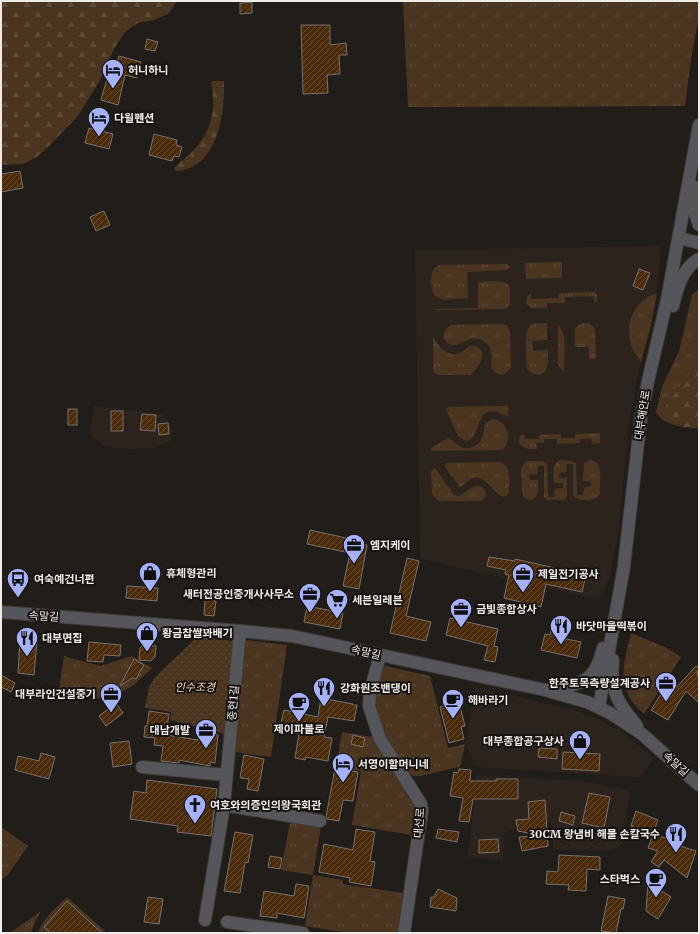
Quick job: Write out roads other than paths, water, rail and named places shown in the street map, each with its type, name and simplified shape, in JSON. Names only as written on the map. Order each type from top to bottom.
[{"type":"street","name":"대부해안로","points":[[599,707],[624,566],[641,417],[648,380],[663,321],[699,125]]},
{"type":"street","points":[[692,161],[695,213],[699,225]]},
{"type":"street","points":[[679,238],[699,243]]},
{"type":"street","points":[[648,380],[661,352],[674,302],[682,279],[689,267],[699,259]]},
{"type":"street","points":[[624,566],[627,579],[613,663],[614,684],[615,692],[621,706],[642,734]]},
{"type":"street","points":[[545,690],[583,682],[595,670],[603,650],[612,605],[620,590]]},
{"type":"street","name":"속말길","points":[[1,612],[240,631],[307,639],[545,690],[599,707],[628,724],[642,734],[699,785]]},
{"type":"street","name":"종현1길","points":[[205,920],[224,805],[240,631]]},
{"type":"street","name":"대선로","points":[[380,655],[370,692],[369,706],[380,739],[421,804],[422,810],[404,933]]},
{"type":"street","points":[[142,767],[226,775]]},
{"type":"street","points":[[224,805],[320,821]]},
{"type":"street","points":[[227,922],[303,933]]},
{"type":"place","name":"허니하니","points":[[113,90]]},
{"type":"place","name":"다윌펜션","points":[[99,138]]},
{"type":"place","name":"엠지케이","points":[[354,564]]},
{"type":"place","name":"휴체형관리","points":[[150,592]]},
{"type":"place","name":"제일전기공사","points":[[523,594]]},
{"type":"place","name":"여숙예건너편","points":[[18,598]]},
{"type":"place","name":"새터전공인중개사사무소","points":[[310,614]]},
{"type":"place","name":"세븐일레븐","points":[[337,620]]},
{"type":"place","name":"금빛종합상사","points":[[461,628]]},
{"type":"place","name":"바닷마을떡볶이","points":[[561,646]]},
{"type":"place","name":"황금찹쌀꽈배기","points":[[147,652]]},
{"type":"place","name":"대부면집","points":[[27,658]]},
{"type":"place","name":"한주토목측량설계공사","points":[[666,702]]},
{"type":"place","name":"강화원조밴댕이","points":[[324,708]]},
{"type":"place","name":"대부라인건설중기","points":[[111,714]]},
{"type":"place","name":"해바라기","points":[[453,720]]},
{"type":"place","name":"제이파블로","points":[[299,722]]},
{"type":"place","name":"대남개발","points":[[206,750]]},
{"type":"place","name":"대부종합공구상사","points":[[580,760]]},
{"type":"place","name":"서영이할머니네","points":[[343,784]]},
{"type":"place","name":"여호와의증인의왕국회관","points":[[195,824]]},
{"type":"place","name":"30CM 왕냄비 해물 손칼국수","points":[[676,854]]},
{"type":"place","name":"스타벅스","points":[[656,898]]},
{"type":"park label","name":"인수조경","points":[[195,687]]}]
